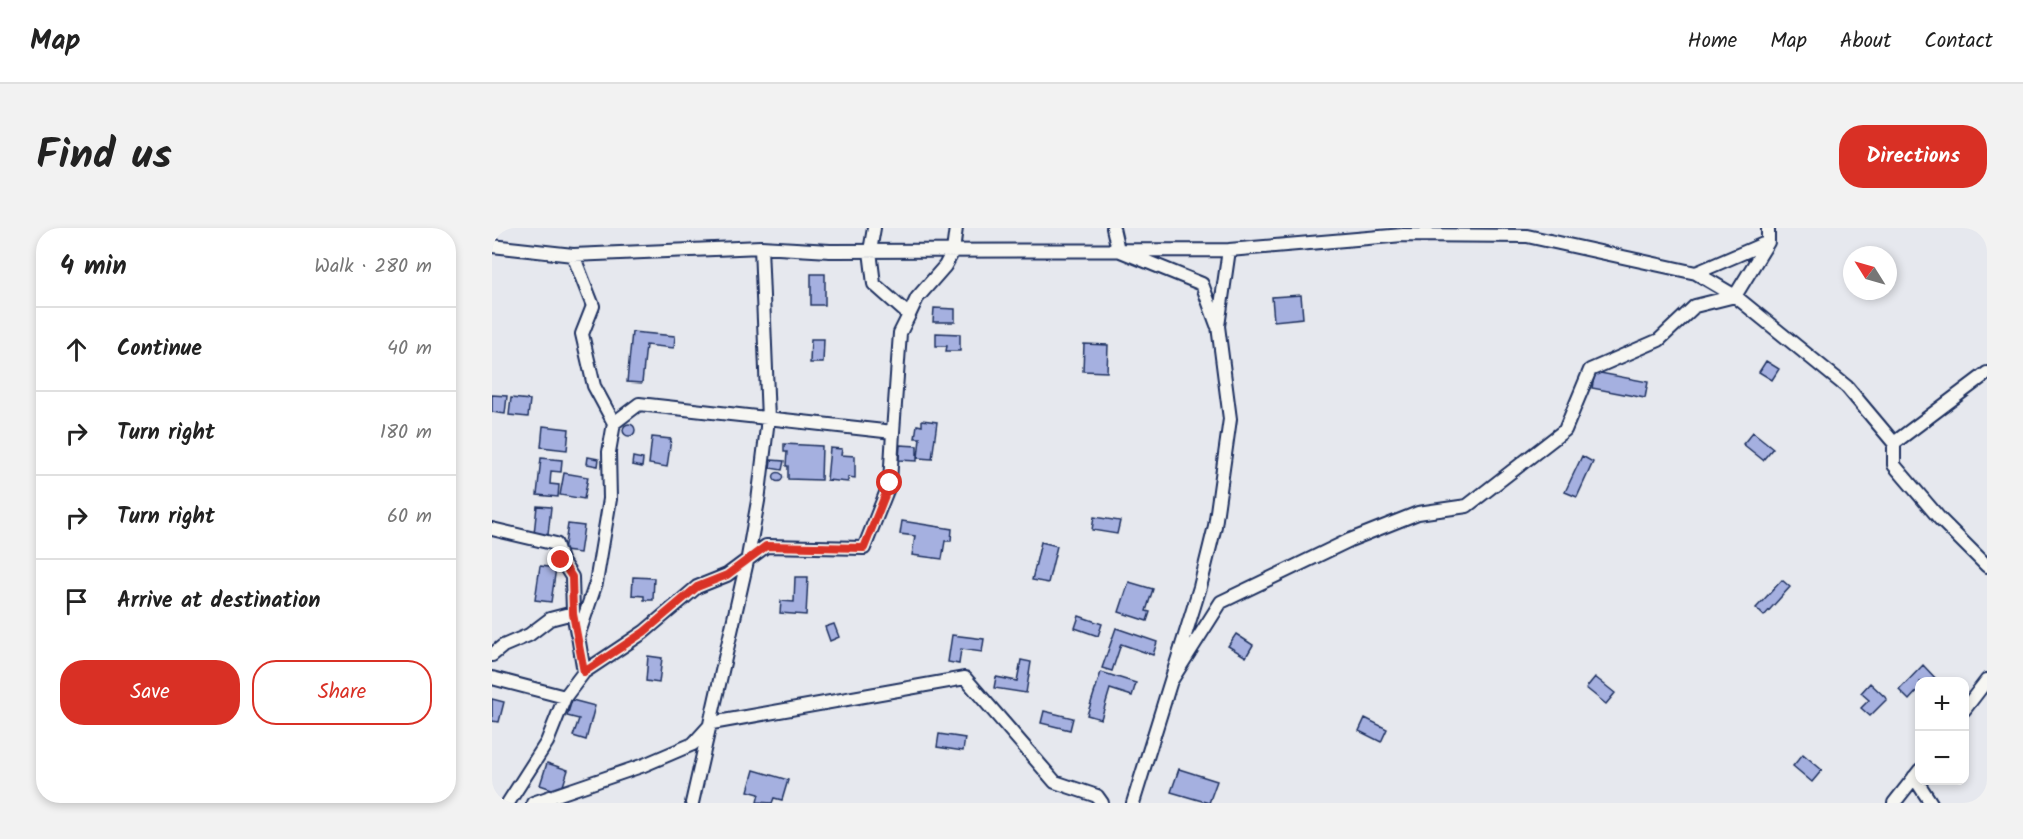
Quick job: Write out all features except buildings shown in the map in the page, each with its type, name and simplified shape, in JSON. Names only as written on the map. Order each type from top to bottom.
[{"type":"street","points":[[874,228],[870,251],[874,284],[909,315]]},
{"type":"street","points":[[508,803],[547,742],[565,697],[584,672],[644,632],[697,587],[727,575],[748,557],[766,546],[864,548],[890,483],[900,333],[917,298],[945,266],[953,251],[956,228]]},
{"type":"street","points":[[1113,228],[1118,250]]},
{"type":"street","points":[[1171,681],[1221,602],[1350,540],[1418,513],[1467,506],[1565,430],[1590,370],[1659,340],[1695,306],[1735,296],[1768,242],[1768,228]]},
{"type":"street","points":[[492,246],[573,255],[761,247],[870,251],[1229,250],[1403,235],[1527,236],[1696,273],[1735,296],[1847,387],[1894,443],[1894,465],[1940,519],[1987,566]]},
{"type":"street","points":[[1696,273],[1768,242]]},
{"type":"street","points":[[692,803],[712,723],[758,501],[768,419],[761,247]]},
{"type":"street","points":[[1118,250],[1202,284],[1218,326],[1230,419],[1215,526],[1200,587],[1133,803]]},
{"type":"street","points":[[1218,326],[1229,250]]},
{"type":"street","points":[[573,255],[592,306],[582,334],[594,387],[614,423],[609,452],[610,499],[596,583],[578,636]]},
{"type":"street","points":[[1894,443],[1987,373]]},
{"type":"street","points":[[614,423],[639,404],[893,432]]},
{"type":"street","points":[[492,529],[556,544],[561,560],[572,577],[573,614],[584,672]]},
{"type":"street","points":[[492,655],[503,646],[529,635],[550,619],[573,614]]},
{"type":"street","points":[[492,678],[565,697]]},
{"type":"street","points":[[533,803],[644,765],[693,744],[712,723],[965,678],[1055,782],[1097,796],[1102,803]]},
{"type":"street","points":[[1969,705],[1987,680]]},
{"type":"street","points":[[1894,803],[1915,776]]},
{"type":"street","points":[[1923,785],[1931,803]]},
{"type":"route","points":[[561,560],[572,577],[573,614],[584,672],[644,632],[697,587],[727,575],[748,557],[766,546],[864,548],[890,483]]}]
